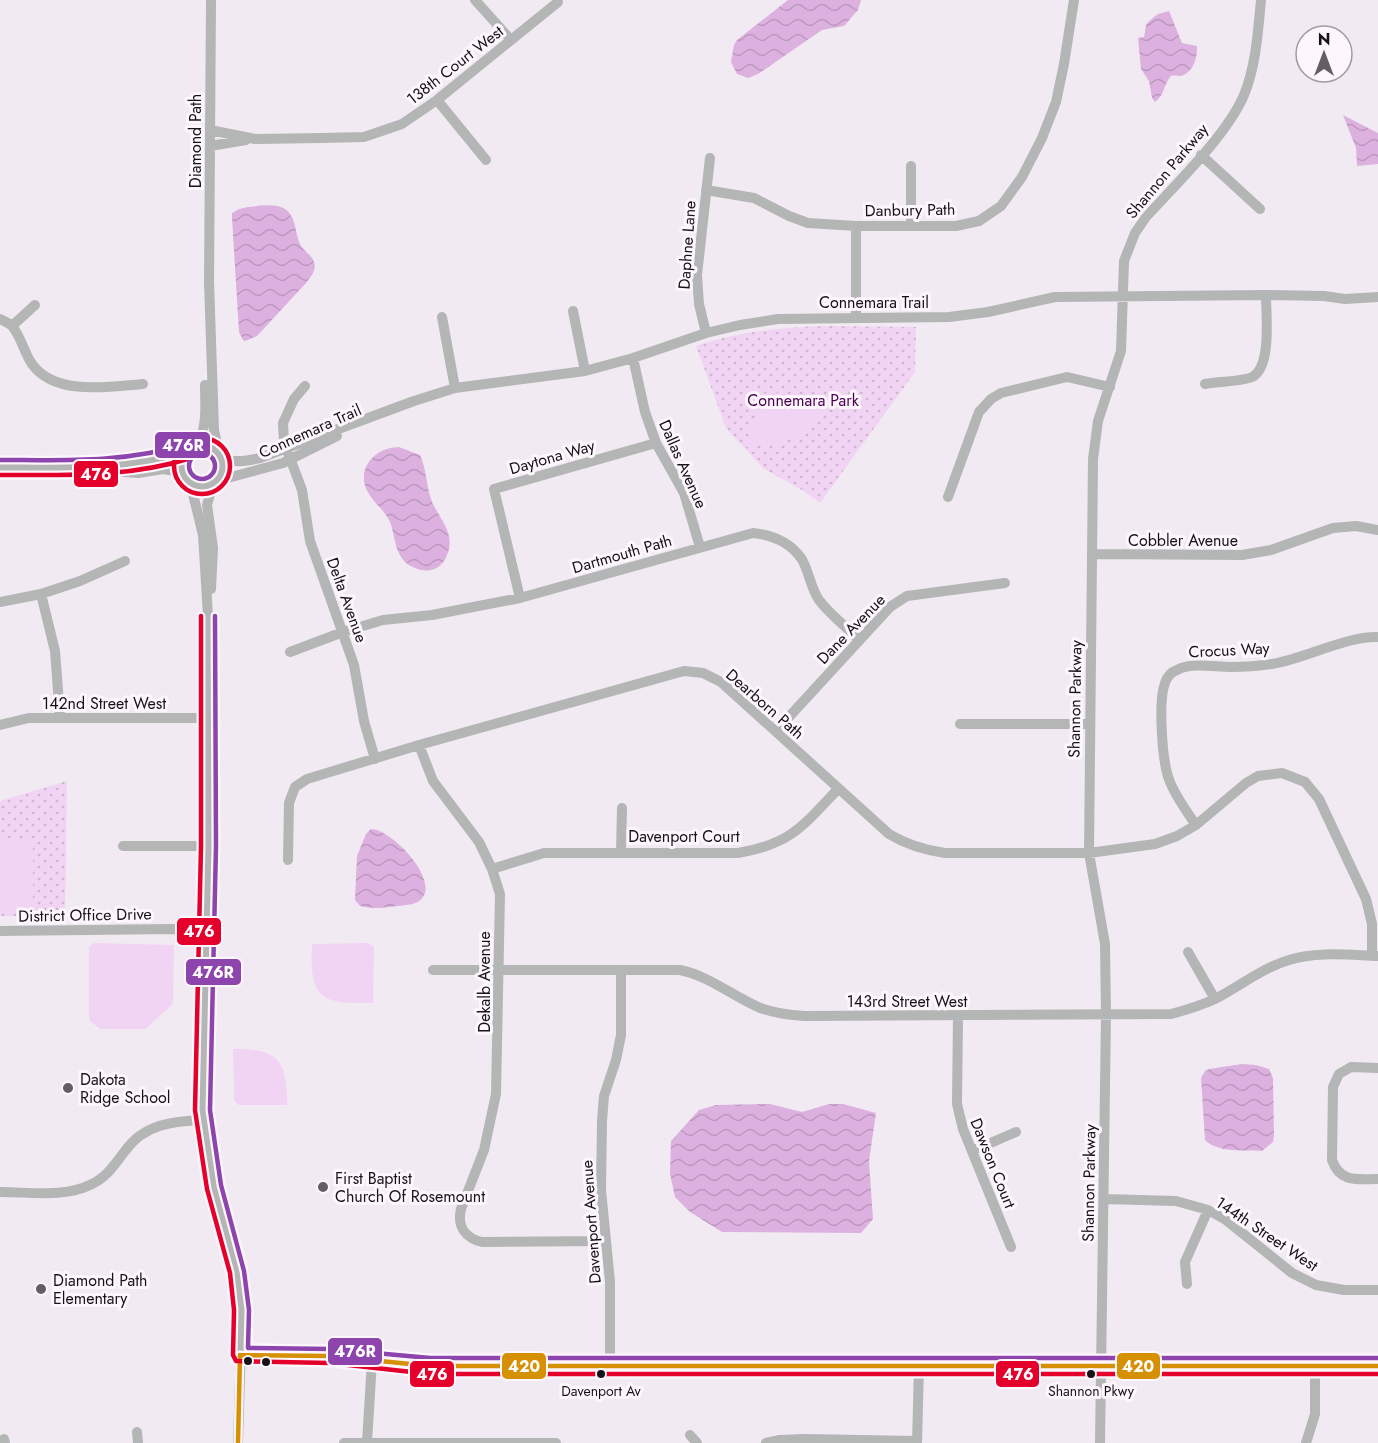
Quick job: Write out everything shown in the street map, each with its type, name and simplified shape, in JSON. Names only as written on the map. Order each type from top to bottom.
[{"type":"street","name":"Diamond Path","points":[[211,0],[209,281],[204,420],[200,437],[183,458],[182,464],[198,506],[203,535],[208,616],[209,846],[202,1063],[204,1120],[214,1187],[237,1272],[242,1310],[238,1443]]},
{"type":"street","points":[[475,0],[511,40]]},
{"type":"street","name":"Danbury Path","points":[[706,190],[754,198],[808,223],[856,226],[956,226],[979,221],[1001,206],[1015,187],[1042,138],[1056,102],[1074,0]]},
{"type":"street","name":"Shannon Parkway","points":[[1100,1443],[1106,1015],[1105,944],[1089,853],[1093,459],[1098,421],[1121,351],[1124,261],[1135,233],[1146,217],[1233,117],[1244,95],[1251,73],[1261,0]]},
{"type":"street","name":"138th Court West","points":[[210,146],[255,139],[364,136],[402,124],[437,100],[558,2]]},
{"type":"street","points":[[437,100],[486,160]]},
{"type":"street","name":"138th Court West","points":[[210,130],[255,139]]},
{"type":"street","points":[[1201,155],[1260,208]]},
{"type":"street","name":"Daphne Lane","points":[[706,333],[699,304],[697,275],[710,158]]},
{"type":"street","points":[[911,166],[911,226]]},
{"type":"street","points":[[856,226],[856,317]]},
{"type":"street","name":"Diamond Path","points":[[208,616],[213,548],[207,505],[211,489],[222,472],[213,416],[209,281]]},
{"type":"street","points":[[1204,384],[1252,377],[1260,369],[1266,352],[1266,296]]},
{"type":"street","name":"Connemara Trail","points":[[217,482],[414,401],[455,388],[585,371],[633,358],[706,333],[740,325],[778,319],[949,317],[988,312],[1055,297],[1324,296],[1346,299],[1378,297]]},
{"type":"street","points":[[12,326],[35,305]]},
{"type":"street","points":[[573,310],[585,371]]},
{"type":"street","points":[[442,317],[455,388]]},
{"type":"street","points":[[0,318],[12,326],[32,364],[44,377],[65,385],[109,387],[142,384]]},
{"type":"street","name":"Dallas Avenue","points":[[633,358],[645,412],[656,443],[684,493],[700,547]]},
{"type":"street","points":[[948,497],[979,412],[990,399],[1001,393],[1067,377],[1110,387]]},
{"type":"street","points":[[287,454],[283,423],[294,399],[304,386]]},
{"type":"street","name":"Daytona Way","points":[[520,598],[494,489],[656,443]]},
{"type":"street","points":[[0,467],[99,467],[150,462],[204,446],[214,448],[220,453]]},
{"type":"street","name":"Connemara Trail","points":[[220,453],[223,457],[240,462],[287,454]]},
{"type":"street","name":"Delta Avenue","points":[[287,454],[302,490],[310,541],[354,664],[364,721],[375,759]]},
{"type":"street","points":[[99,467],[138,472],[168,469],[176,471],[192,484],[201,487],[208,487],[217,482]]},
{"type":"street","name":"Cobbler Avenue","points":[[1092,554],[1242,555],[1271,550],[1333,528],[1356,526],[1378,530]]},
{"type":"street","name":"Dartmouth Path","points":[[290,652],[383,620],[432,615],[520,598],[753,533],[769,534],[783,540],[801,558],[811,587],[821,602],[860,640]]},
{"type":"street","points":[[0,602],[41,594],[80,581],[125,561]]},
{"type":"street","name":"Dane Avenue","points":[[776,731],[890,607],[907,596],[1005,583]]},
{"type":"street","points":[[41,594],[55,651],[60,717]]},
{"type":"street","name":"Crocus Way","points":[[1196,825],[1170,784],[1164,765],[1163,691],[1170,674],[1189,666],[1233,667],[1273,664],[1339,644],[1378,637]]},
{"type":"street","name":"Dearborn Path","points":[[288,860],[289,803],[295,787],[307,779],[419,745],[684,671],[703,673],[720,682],[889,834],[922,850],[945,853],[1089,853],[1155,844],[1177,836],[1196,825],[1246,783],[1258,776],[1282,773],[1305,782],[1319,799],[1366,899],[1372,924],[1375,956]]},
{"type":"street","name":"142nd Street West","points":[[0,725],[29,718],[209,718]]},
{"type":"street","points":[[960,724],[1089,724]]},
{"type":"street","name":"Dekalb Avenue","points":[[419,745],[433,782],[479,842],[492,869],[500,894],[496,1094],[484,1150],[460,1212],[460,1224],[466,1234],[482,1242],[606,1241]]},
{"type":"street","name":"Davenport Court","points":[[622,808],[621,852],[738,853],[763,849],[781,841],[798,830],[838,789]]},
{"type":"street","points":[[123,846],[209,846]]},
{"type":"street","points":[[492,869],[544,853],[621,852]]},
{"type":"street","name":"District Office Drive","points":[[0,931],[173,929],[206,932]]},
{"type":"street","points":[[1188,952],[1215,999]]},
{"type":"street","name":"143rd Street West","points":[[433,970],[686,972],[711,980],[756,1006],[788,1015],[1106,1015],[1171,1014],[1193,1009],[1269,968],[1291,959],[1316,956],[1375,956]]},
{"type":"street","name":"Davenport Avenue","points":[[610,1366],[610,1282],[601,1190],[602,1114],[604,1096],[616,1060],[621,1035],[621,970]]},
{"type":"street","name":"Dawson Court","points":[[958,1016],[957,1104],[960,1120],[1011,1247]]},
{"type":"street","points":[[1378,1068],[1351,1067],[1339,1074],[1333,1088],[1332,1160],[1341,1176],[1352,1179],[1378,1179]]},
{"type":"street","points":[[0,1192],[77,1190],[102,1178],[132,1142],[147,1131],[173,1121],[204,1120]]},
{"type":"street","points":[[972,1151],[1016,1132]]},
{"type":"street","name":"144th Street West","points":[[1104,1199],[1176,1201],[1208,1210],[1226,1220],[1292,1273],[1316,1285],[1344,1290],[1378,1290]]},
{"type":"street","points":[[1187,1284],[1185,1262],[1208,1210]]},
{"type":"street","points":[[240,1355],[330,1356],[430,1366],[1378,1366]]},
{"type":"street","points":[[367,1442],[372,1361]]},
{"type":"street","points":[[766,1443],[780,1440],[917,1442],[919,1366]]},
{"type":"street","points":[[1306,1443],[1315,1414],[1315,1366]]},
{"type":"street","points":[[344,1443],[556,1443]]},
{"type":"green space","name":"Connemara Park","points":[[828,326],[916,327],[915,372],[820,503],[764,469],[726,428],[696,346],[761,331]]},
{"type":"green space","points":[[770,391],[828,404],[816,422],[807,430],[791,438],[746,447],[762,395]]},
{"type":"green space","points":[[67,781],[65,916],[0,916],[0,801]]},
{"type":"green space","points":[[0,840],[33,840],[33,913],[0,913]]},
{"type":"green space","points":[[94,943],[174,945],[173,1004],[145,1029],[100,1029],[89,1020],[89,947]]},
{"type":"green space","points":[[368,943],[374,947],[373,1003],[341,1002],[322,994],[316,987],[313,977],[312,944]]},
{"type":"green space","points":[[233,1049],[260,1051],[270,1054],[277,1060],[285,1077],[287,1105],[239,1105],[234,1100]]},
{"type":"water","points":[[788,0],[861,0],[858,10],[844,26],[822,30],[758,74],[748,78],[737,74],[731,62],[737,40]]},
{"type":"water","points":[[1169,11],[1182,43],[1197,46],[1196,55],[1189,71],[1181,76],[1171,76],[1161,96],[1155,102],[1149,81],[1141,69],[1138,38],[1144,37],[1149,21],[1158,14]]},
{"type":"water","points":[[1343,115],[1378,133],[1378,164],[1357,166],[1356,148]]},
{"type":"water","points":[[277,206],[289,212],[300,244],[313,260],[315,268],[306,283],[257,336],[245,341],[239,332],[232,213],[248,207]]},
{"type":"water","points":[[399,447],[420,455],[430,496],[448,531],[447,555],[441,565],[434,569],[421,570],[405,562],[398,552],[389,520],[371,498],[365,485],[365,469],[369,462],[382,451]]},
{"type":"water","points":[[371,829],[380,831],[400,845],[418,867],[426,888],[423,897],[418,902],[374,908],[360,906],[355,900],[357,856],[366,834]]},
{"type":"water","points":[[1242,1064],[1269,1069],[1273,1078],[1274,1136],[1273,1142],[1262,1151],[1224,1149],[1205,1140],[1201,1078],[1209,1069]]},
{"type":"water","points":[[770,1104],[802,1112],[829,1104],[843,1104],[876,1113],[869,1161],[873,1219],[861,1233],[722,1232],[690,1212],[675,1197],[670,1174],[671,1141],[699,1110],[716,1105]]},
{"type":"transit line","name":"476","points":[[197,438],[207,438],[222,446],[228,455],[230,466],[228,477],[222,486],[207,494],[197,494],[186,489],[179,482],[174,471],[174,461],[179,450],[186,443],[197,438]]},
{"type":"transit line","name":"476R","points":[[0,460],[71,460],[141,455],[187,444]]},
{"type":"transit line","name":"476R","points":[[202,453],[211,457],[215,466],[211,475],[202,479],[193,475],[189,466],[193,457],[202,453]]},
{"type":"transit line","name":"476","points":[[0,475],[120,472],[191,458]]},
{"type":"transit line","name":"476","points":[[201,616],[201,846],[195,1110],[207,1189],[230,1273],[234,1310],[233,1355],[236,1361],[330,1363],[430,1374],[1378,1374]]},
{"type":"transit line","name":"476R","points":[[215,616],[216,846],[210,1110],[221,1185],[244,1271],[249,1310],[248,1348],[331,1349],[430,1358],[1378,1358]]},
{"type":"transit line","name":"420","points":[[240,1355],[330,1356],[430,1366],[1378,1366]]},
{"type":"transit line","name":"420","points":[[238,1443],[240,1355]]},
{"type":"place","name":"Dakota Ridge School","points":[[68,1088]]},
{"type":"place","name":"First Baptist Church Of Rosemount","points":[[323,1187]]},
{"type":"place","name":"Diamond Path Elementary","points":[[41,1289]]},
{"type":"place","name":"Davenport Av","points":[[601,1374]]},
{"type":"place","name":"Shannon Pkwy","points":[[1091,1374]]}]
